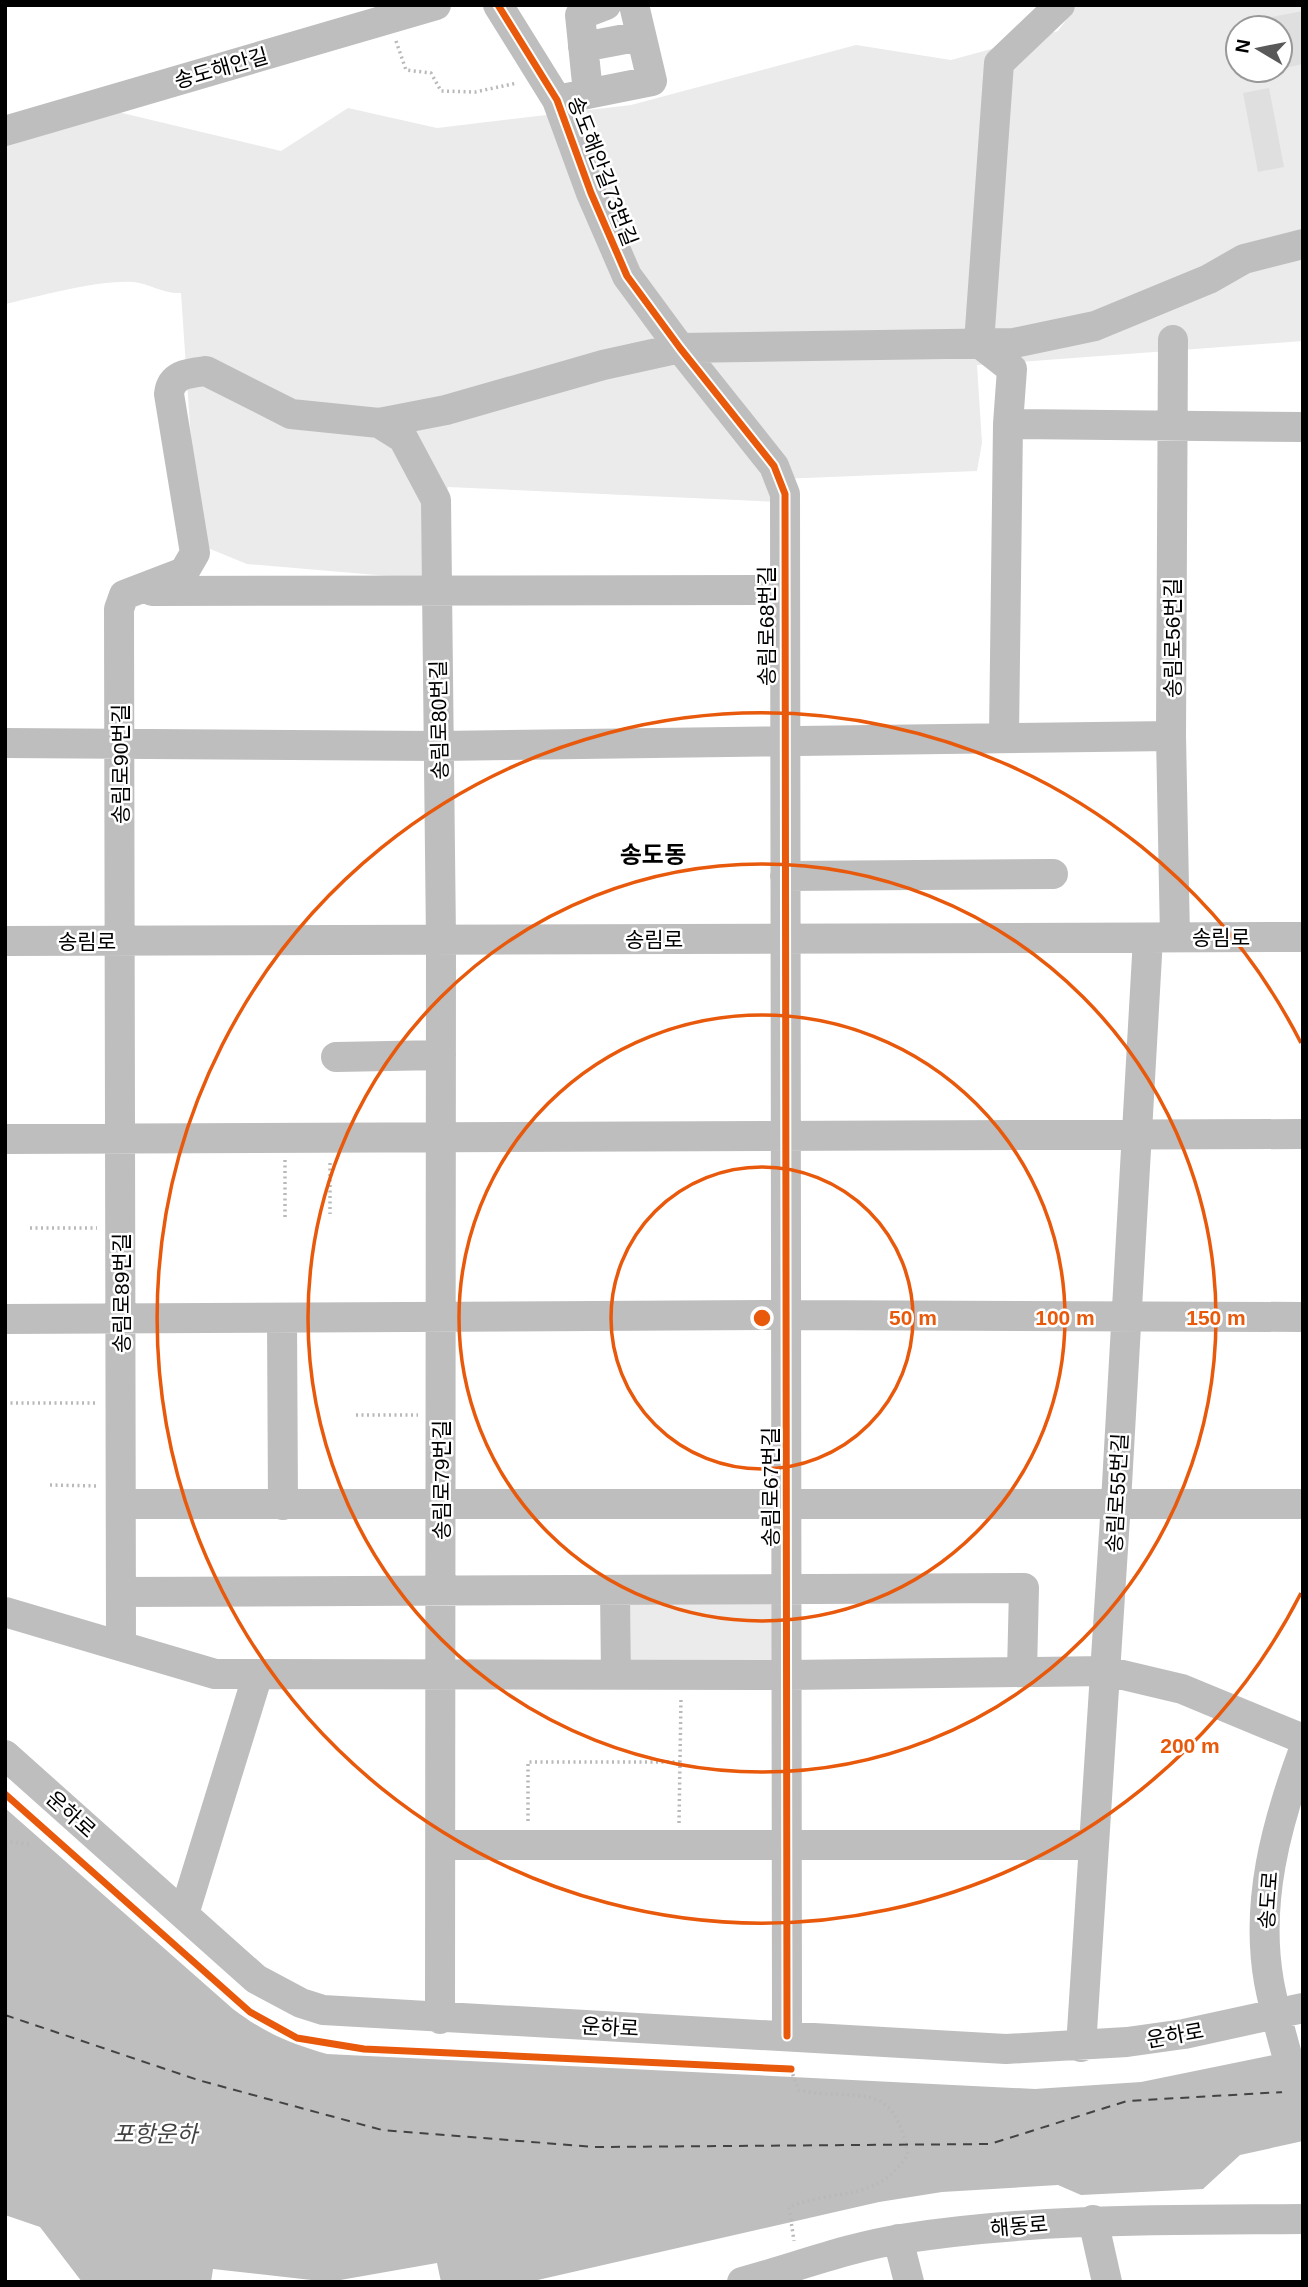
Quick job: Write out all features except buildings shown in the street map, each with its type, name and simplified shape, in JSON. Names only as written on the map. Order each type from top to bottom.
[{"type":"street","name":"송도해안길","points":[[5,131],[436,5]]},
{"type":"street","name":"송도해안길73번길","points":[[498,5],[551,88],[612,247],[627,276],[680,348]]},
{"type":"street","points":[[588,93],[580,15],[606,5]]},
{"type":"street","points":[[551,88],[588,93],[652,81],[634,5]]},
{"type":"street","points":[[979,342],[999,63],[1060,5]]},
{"type":"street","points":[[583,47],[641,36]]},
{"type":"street","points":[[131,592],[184,572],[195,553],[169,394],[176,378],[206,370],[290,414],[379,423],[446,410],[603,365],[680,348],[1014,343],[1095,326],[1209,279],[1244,259],[1303,244]]},
{"type":"street","name":"송림로56번길","points":[[1162,938],[1171,736],[1173,340]]},
{"type":"street","points":[[979,342],[1012,369],[1008,424],[1004,736]]},
{"type":"street","name":"송림로68번길","points":[[680,348],[781,479],[785,494],[785,939]]},
{"type":"street","name":"송림로80번길","points":[[379,423],[403,438],[436,500],[441,940]]},
{"type":"street","points":[[1008,424],[1174,428],[1303,427]]},
{"type":"street","points":[[131,592],[783,590]]},
{"type":"street","name":"송림로90번길","points":[[120,941],[119,609],[124,595],[131,592]]},
{"type":"street","points":[[5,743],[439,746],[1004,736],[1171,736]]},
{"type":"street","points":[[785,876],[1053,874]]},
{"type":"street","name":"송림로","points":[[5,941],[1303,937]]},
{"type":"street","name":"송림로55번길","points":[[1081,2047],[1106,1671],[1136,1135],[1162,938]]},
{"type":"street","name":"송림로67번길","points":[[785,939],[787,2036]]},
{"type":"street","name":"송림로79번길","points":[[440,2019],[441,940]]},
{"type":"street","name":"송림로89번길","points":[[120,941],[121,1645]]},
{"type":"street","points":[[336,1057],[441,1055]]},
{"type":"street","points":[[5,1139],[1303,1134]]},
{"type":"street","points":[[5,1319],[786,1315],[1303,1317]]},
{"type":"street","points":[[282,1319],[283,1504]]},
{"type":"street","points":[[121,1495],[283,1504],[1303,1503]]},
{"type":"street","points":[[121,1592],[1024,1588],[1022,1672]]},
{"type":"street","points":[[615,1590],[616,1674]]},
{"type":"street","points":[[5,1612],[215,1674],[788,1675],[1106,1671],[1182,1689],[1303,1739]]},
{"type":"street","points":[[184,1914],[258,1674]]},
{"type":"street","name":"송도로","points":[[1303,1752],[1280,1818],[1268,1881],[1265,1945],[1289,2012],[1287,2051],[1303,2111]]},
{"type":"street","name":"운하로","points":[[5,1755],[256,1979],[301,2003],[347,2014],[787,2036],[961,2048],[1081,2047],[1184,2035],[1289,2012]]},
{"type":"street","points":[[441,1845],[1094,1845]]},
{"type":"street","name":"해동로","points":[[742,2282],[801,2274],[898,2239],[1004,2226],[1093,2220],[1303,2219]]},
{"type":"street","points":[[1093,2220],[1107,2282]]},
{"type":"street","points":[[898,2239],[909,2282]]},
{"type":"path","points":[[389,20],[406,70],[431,73],[441,91],[551,88]]},
{"type":"path","points":[[284,1137],[285,1218]]},
{"type":"path","points":[[330,1137],[330,1214]]},
{"type":"path","points":[[30,1227],[120,1228]]},
{"type":"path","points":[[5,1402],[121,1403]]},
{"type":"path","points":[[356,1415],[441,1416]]},
{"type":"path","points":[[50,1485],[121,1495]]},
{"type":"path","points":[[678,1846],[681,1674]]},
{"type":"path","points":[[528,1845],[528,1762],[680,1762]]},
{"type":"path","points":[[5,1841],[31,1845]]},
{"type":"path","points":[[778,2068],[792,2069],[798,2090],[876,2098],[890,2106],[902,2124],[908,2154],[886,2182],[789,2207],[793,2233]]},
{"type":"shaded area","points":[[1077,5],[1303,5],[1303,341],[977,365],[982,443],[977,471],[781,479],[778,502],[448,487],[423,579],[247,564],[198,544],[181,293],[134,282],[104,283],[5,304],[5,147],[118,112],[281,151],[348,108],[437,128],[631,105],[856,45],[951,60],[1058,31]]},
{"type":"shaded area","points":[[630,1597],[780,1597],[779,1668],[631,1667]]},
{"type":"water","name":"포항운하","points":[[5,1808],[233,2009],[278,2036],[327,2054],[1035,2089],[1141,2082],[1303,2049],[1303,2141],[1240,2155],[1203,2189],[1081,2195],[1058,2185],[942,2192],[879,2202],[529,2282],[441,2282],[437,2263],[329,2282],[213,2269],[211,2282],[82,2282],[40,2227],[5,2215]]},
{"type":"ferry route","points":[[5,2015],[198,2080],[382,2130],[595,2147],[990,2144],[1127,2101],[1284,2092]]},
{"type":"cycle path","points":[[498,5],[557,100],[591,193],[627,276],[680,348],[774,466],[785,494],[787,2036]]},
{"type":"cycle path","points":[[5,1794],[250,2012],[297,2038],[364,2049],[791,2069]]},
{"type":"district","name":"송도동","points":[[653,854]]}]
